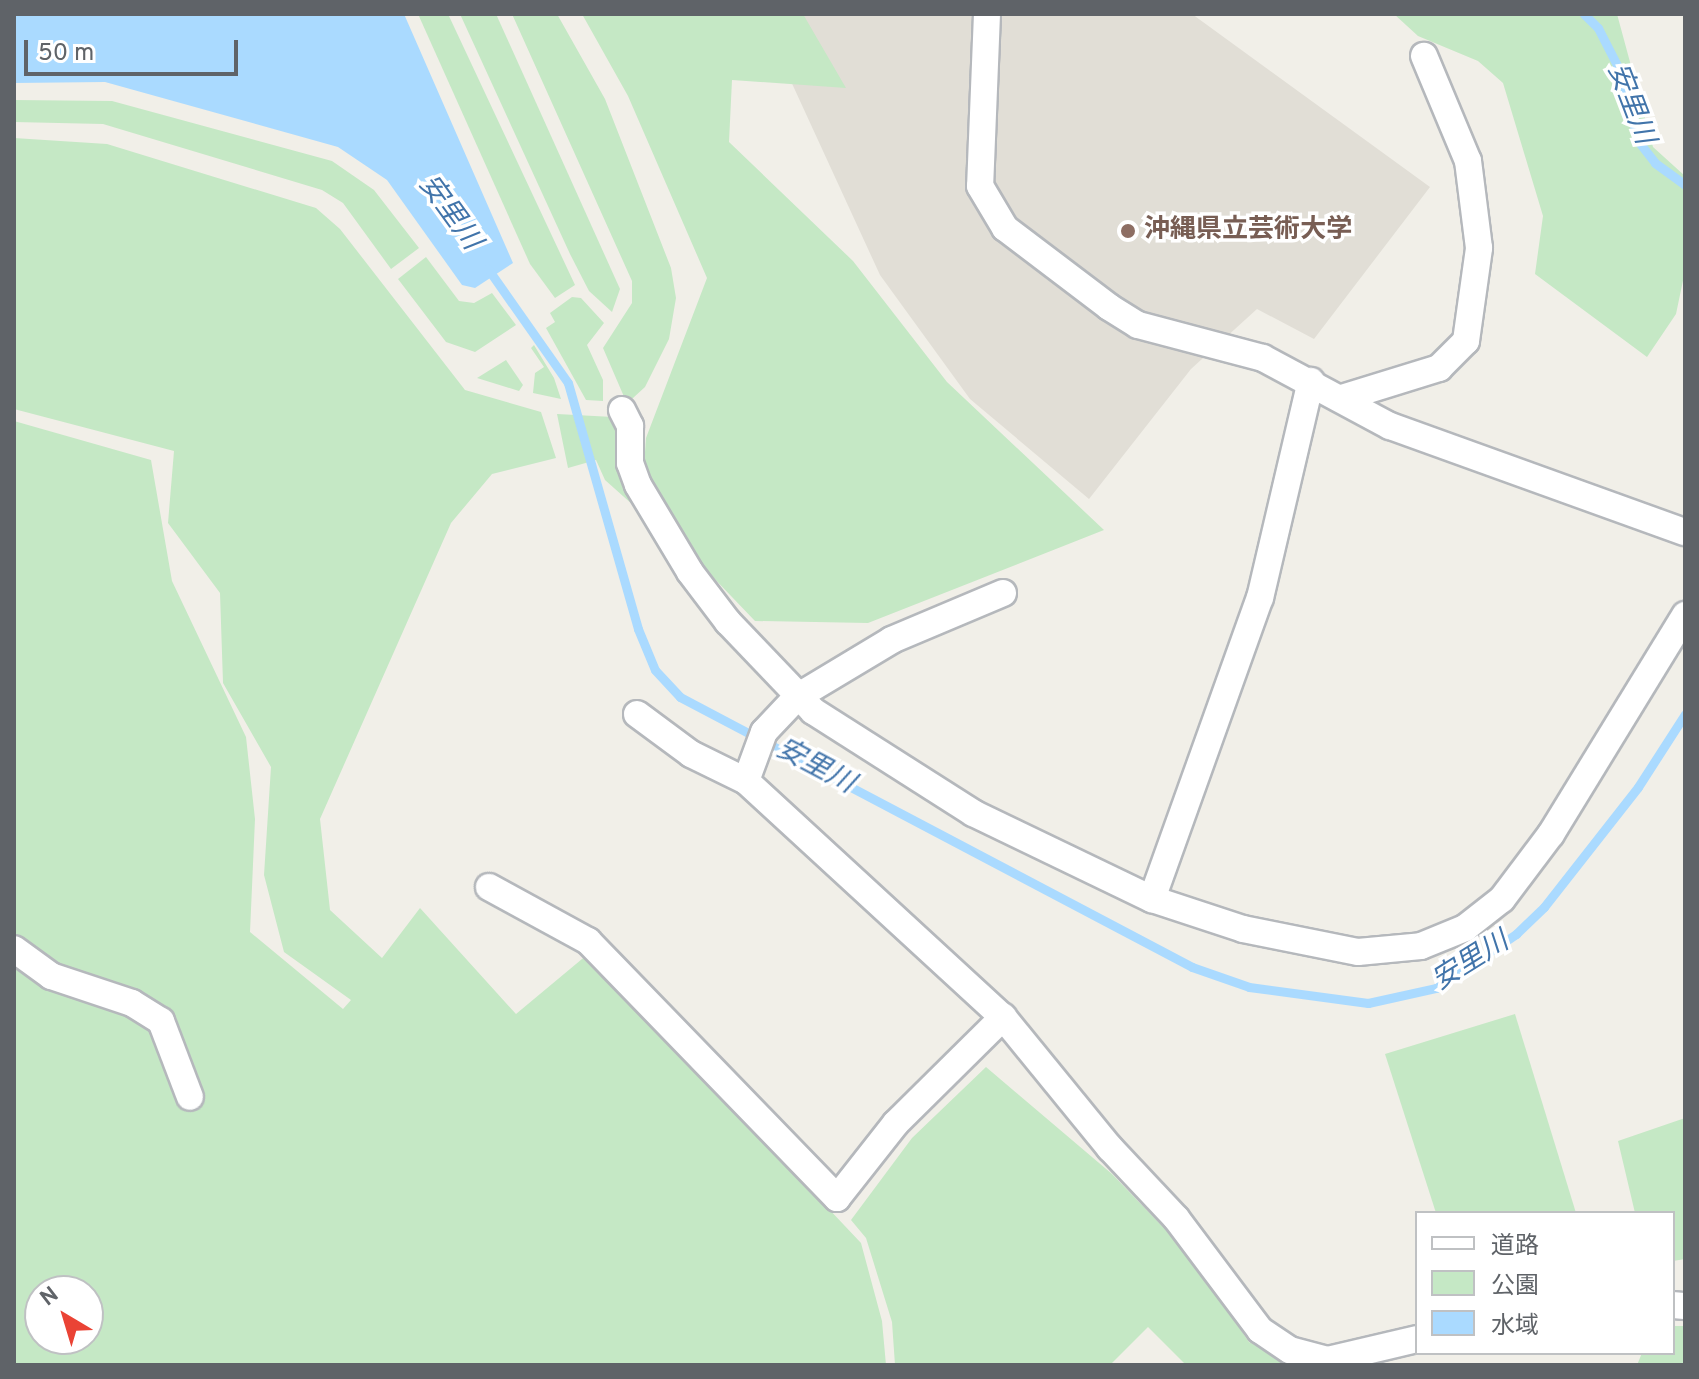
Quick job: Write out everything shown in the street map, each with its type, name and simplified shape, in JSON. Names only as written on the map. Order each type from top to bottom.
[{"type":"street","points":[[987,14],[980,186],[1005,228],[1138,325],[1263,358],[1390,426],[1685,532]]},
{"type":"street","points":[[1342,398],[1439,368],[1466,341],[1479,248],[1468,161],[1424,56]]},
{"type":"street","points":[[1152,899],[1260,598],[1311,381]]},
{"type":"street","points":[[622,410],[630,426],[630,463],[638,485],[690,572],[797,697],[973,813],[1152,899],[1243,929],[1358,952],[1421,946],[1465,928],[1502,899],[1551,834],[1685,615]]},
{"type":"street","points":[[750,771],[764,732],[797,697],[892,640],[1003,593]]},
{"type":"street","points":[[637,714],[691,754],[750,771],[1003,1017],[1110,1148],[1176,1218],[1260,1330],[1290,1350],[1328,1360],[1415,1339]]},
{"type":"street","points":[[489,887],[588,941],[837,1198],[896,1123],[1003,1017]]},
{"type":"street","points":[[14,949],[51,976],[132,1003],[161,1021],[190,1097]]},
{"type":"shaded area","name":"沖縄県立芸術大学","points":[[760,14],[1192,14],[1430,187],[1314,339],[1257,309],[1191,369],[1089,499],[970,399],[880,275]]},
{"type":"green space","points":[[418,14],[448,14],[575,285],[555,298],[530,264]]},
{"type":"green space","points":[[460,14],[496,14],[620,289],[612,312],[589,291],[570,254]]},
{"type":"green space","points":[[512,14],[557,14],[605,99],[671,268],[676,298],[669,339],[645,387],[633,398],[625,399],[603,348],[632,303],[632,281]]},
{"type":"green space","points":[[582,14],[803,14],[846,88],[732,80],[729,142],[853,261],[947,382],[1104,530],[868,623],[755,621],[708,572],[643,480],[646,438],[707,278],[628,96]]},
{"type":"green space","points":[[1394,14],[1617,14],[1653,147],[1685,176],[1685,271],[1676,314],[1647,357],[1535,274],[1543,216],[1503,83],[1478,61],[1418,36]]},
{"type":"green space","points":[[14,100],[112,101],[332,161],[374,190],[419,248],[391,269],[343,203],[322,190],[103,124],[14,122]]},
{"type":"green space","points":[[14,138],[107,144],[316,208],[340,229],[465,390],[541,412],[556,458],[492,474],[451,523],[320,819],[330,910],[382,958],[420,908],[516,1014],[588,954],[861,1243],[882,1321],[886,1365],[14,1365],[14,421],[151,460],[172,581],[246,737],[255,819],[250,932],[343,1009],[351,1000],[284,952],[264,875],[271,767],[223,683],[220,593],[168,523],[174,451],[14,409]]},
{"type":"green space","points":[[426,257],[459,301],[474,303],[492,293],[516,325],[475,352],[446,342],[398,279]]},
{"type":"green space","points":[[572,297],[581,298],[604,323],[587,345],[603,380],[603,401],[586,400],[546,328],[555,322],[550,313]]},
{"type":"green space","points":[[534,345],[554,378],[561,399],[533,393],[535,373],[544,367],[531,348]]},
{"type":"green space","points":[[506,360],[523,385],[519,391],[477,378]]},
{"type":"green space","points":[[557,414],[613,417],[622,425],[642,513],[605,480],[596,460],[568,468]]},
{"type":"green space","points":[[1515,1014],[1575,1211],[1435,1211],[1385,1054]]},
{"type":"green space","points":[[986,1067],[1112,1174],[1189,1254],[1249,1342],[1295,1365],[1186,1365],[1148,1327],[1110,1365],[895,1365],[892,1322],[866,1238],[851,1220],[912,1138]]},
{"type":"green space","points":[[1685,1118],[1685,1259],[1675,1261],[1675,1211],[1635,1211],[1618,1141]]},
{"type":"green space","points":[[1675,1326],[1685,1326],[1685,1365],[1637,1365],[1641,1355],[1675,1355]]},
{"type":"water","points":[[14,14],[404,14],[513,263],[475,288],[462,285],[387,180],[338,147],[105,82],[14,83]]},
{"type":"waterway","name":"安里川","points":[[1584,14],[1598,28],[1620,71],[1638,141],[1655,163],[1685,185]]},
{"type":"waterway","name":"安里川","points":[[488,269],[568,383],[638,629],[655,670],[680,697],[1192,967],[1249,987],[1368,1003],[1436,988],[1516,934],[1544,907],[1638,787],[1685,714]]},
{"type":"place","name":"沖縄県立芸術大学","points":[[1128,231]]}]
